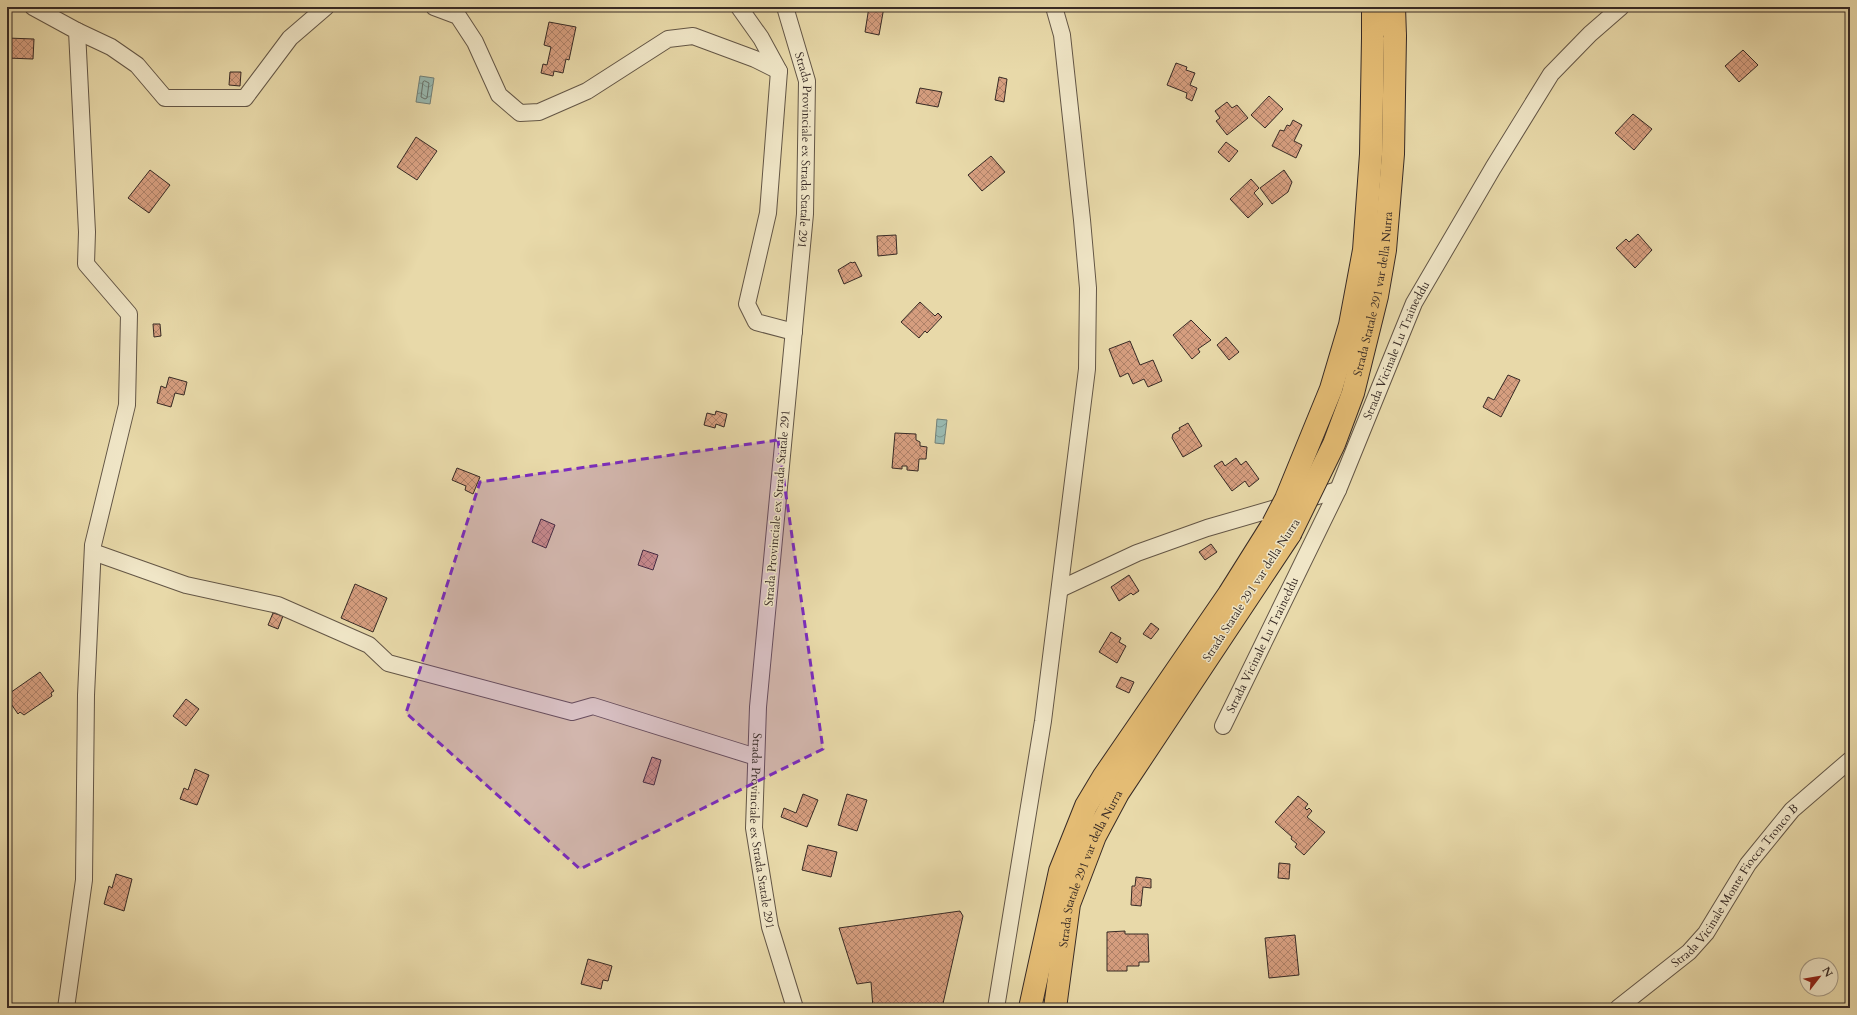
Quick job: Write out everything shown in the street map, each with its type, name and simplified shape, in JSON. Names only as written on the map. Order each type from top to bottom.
[{"type":"highway","name":"Strada Statale 291 var della Nurra","points":[[1030,1008],[1060,871],[1086,806],[1104,776],[1229,594],[1281,529],[1286,498],[1331,389],[1350,325],[1364,250],[1371,154],[1373,7]]},
{"type":"highway","name":"Strada Statale 291 var della Nurra","points":[[1055,1008],[1069,904],[1095,836],[1118,792],[1334,444],[1353,393],[1377,296],[1385,250],[1393,154],[1394,7]]},
{"type":"street","points":[[33,7],[77,31],[111,47],[137,65],[165,98],[245,98],[290,38],[326,7]]},
{"type":"street","points":[[434,7],[458,16],[476,42],[499,95],[520,113],[539,112],[587,91],[668,39],[693,36],[754,59],[779,71]]},
{"type":"street","points":[[739,7],[761,38],[779,71],[768,213],[747,304],[756,322],[794,332]]},
{"type":"street","name":"Strada Provinciale ex Strada Statale 291","points":[[785,7],[807,81],[805,214],[758,707],[754,828],[770,927],[795,1008]]},
{"type":"street","points":[[996,1008],[1043,722],[1087,369],[1088,288],[1082,220],[1062,35],[1054,7]]},
{"type":"street","name":"Strada Vicinale Lu Traineddu","points":[[1223,726],[1338,490],[1414,303],[1493,168],[1551,74],[1590,34],[1621,7]]},
{"type":"street","points":[[66,1008],[84,880],[86,695],[93,544],[127,405],[129,314],[86,264],[87,232],[77,31]]},
{"type":"street","points":[[1060,589],[1151,548],[1207,528],[1338,490]]},
{"type":"street","points":[[93,552],[186,585],[278,605],[369,645],[388,662],[572,712],[593,706],[756,757]]},
{"type":"street","name":"Strada Vicinale Monte Fiocca Tronco B","points":[[1618,1008],[1689,952],[1706,933],[1748,864],[1792,810],[1850,760]]},
{"type":"highlighted area","points":[[778,440],[823,749],[580,869],[406,713],[480,482]]},
{"type":"water","points":[[420,76],[434,78],[430,104],[416,102]]},
{"type":"water","points":[[937,419],[947,420],[944,444],[935,443]]},
{"type":"building","points":[[869,7],[884,7],[879,35],[865,32]]},
{"type":"building","points":[[549,22],[576,27],[569,60],[566,59],[563,73],[554,71],[553,76],[541,73],[543,64],[547,65],[551,47],[544,45]]},
{"type":"building","points":[[7,38],[34,39],[33,59],[7,58]]},
{"type":"building","points":[[1743,50],[1758,65],[1739,82],[1725,66]]},
{"type":"building","points":[[1176,63],[1187,67],[1186,70],[1195,73],[1190,85],[1197,88],[1192,101],[1186,98],[1187,93],[1167,85]]},
{"type":"building","points":[[230,72],[241,72],[240,86],[229,85]]},
{"type":"building","points":[[999,77],[1007,79],[1004,102],[995,100]]},
{"type":"building","points":[[920,88],[942,92],[938,107],[916,103]]},
{"type":"building","points":[[1269,96],[1283,109],[1265,128],[1251,115]]},
{"type":"building","points":[[1227,102],[1232,108],[1237,105],[1248,118],[1227,135],[1216,121],[1220,118],[1215,111]]},
{"type":"building","points":[[1633,114],[1652,129],[1634,150],[1615,133]]},
{"type":"building","points":[[1293,120],[1302,125],[1294,141],[1302,145],[1296,158],[1272,146],[1280,130],[1284,131],[1287,125],[1290,126]]},
{"type":"building","points":[[416,137],[437,151],[417,180],[397,167]]},
{"type":"building","points":[[1226,142],[1238,151],[1229,162],[1218,152]]},
{"type":"building","points":[[991,156],[1005,172],[982,191],[968,175]]},
{"type":"building","points":[[150,170],[170,185],[149,213],[128,198]]},
{"type":"building","points":[[1284,170],[1292,182],[1288,192],[1272,204],[1260,188]]},
{"type":"building","points":[[1251,179],[1259,188],[1254,193],[1263,204],[1248,218],[1230,199]]},
{"type":"building","points":[[1638,234],[1652,250],[1635,268],[1616,248],[1626,239],[1629,242]]},
{"type":"building","points":[[896,235],[897,254],[878,256],[877,236]]},
{"type":"building","points":[[851,262],[855,262],[862,276],[844,284],[838,270]]},
{"type":"building","points":[[920,302],[935,316],[938,313],[942,317],[927,333],[925,331],[919,338],[901,322]]},
{"type":"building","points":[[1191,320],[1211,340],[1198,349],[1200,352],[1192,359],[1173,335]]},
{"type":"building","points":[[153,324],[160,324],[161,336],[154,337]]},
{"type":"building","points":[[1226,337],[1239,352],[1229,360],[1217,345]]},
{"type":"building","points":[[1130,341],[1140,365],[1153,360],[1162,381],[1148,387],[1144,379],[1133,384],[1128,373],[1120,377],[1109,349]]},
{"type":"building","points":[[1508,375],[1520,380],[1501,417],[1483,407],[1488,397],[1494,400]]},
{"type":"building","points":[[169,377],[187,382],[184,395],[175,393],[171,407],[157,403],[161,386],[166,388]]},
{"type":"building","points":[[716,411],[727,414],[724,427],[716,424],[715,428],[704,425],[707,413],[715,415]]},
{"type":"building","points":[[1188,423],[1202,446],[1183,457],[1172,438],[1173,434],[1180,430],[1179,428]]},
{"type":"building","points":[[895,433],[916,434],[916,440],[920,442],[920,446],[927,447],[926,459],[919,459],[918,471],[907,470],[907,466],[902,466],[902,469],[892,468]]},
{"type":"building","points":[[1236,458],[1241,465],[1246,461],[1259,479],[1249,487],[1245,481],[1232,491],[1214,466],[1222,461],[1225,466]]},
{"type":"building","points":[[457,468],[480,477],[473,494],[465,490],[466,486],[452,480]]},
{"type":"building","points":[[541,519],[555,525],[546,548],[532,542]]},
{"type":"building","points":[[1211,544],[1217,552],[1205,560],[1199,552]]},
{"type":"building","points":[[643,550],[658,555],[653,570],[638,565]]},
{"type":"building","points":[[1129,575],[1139,591],[1133,595],[1131,593],[1119,601],[1111,587]]},
{"type":"building","points":[[355,584],[387,598],[373,632],[341,618]]},
{"type":"building","points":[[273,613],[283,616],[278,629],[268,625]]},
{"type":"building","points":[[1151,623],[1159,629],[1151,639],[1143,634]]},
{"type":"building","points":[[1111,632],[1121,638],[1119,642],[1126,646],[1117,663],[1099,652]]},
{"type":"building","points":[[40,672],[54,691],[51,693],[52,696],[24,715],[20,712],[18,714],[7,698],[7,695]]},
{"type":"building","points":[[1121,677],[1134,682],[1129,693],[1116,687]]},
{"type":"building","points":[[186,699],[199,709],[186,726],[173,716]]},
{"type":"building","points":[[652,757],[661,760],[654,785],[643,782]]},
{"type":"building","points":[[195,769],[209,775],[197,805],[180,799],[184,788],[188,790]]},
{"type":"building","points":[[803,794],[818,800],[807,827],[781,817],[784,808],[796,813]]},
{"type":"building","points":[[847,794],[867,800],[857,831],[838,825]]},
{"type":"building","points":[[1298,796],[1308,804],[1305,808],[1307,810],[1309,808],[1312,811],[1307,817],[1325,832],[1304,855],[1295,847],[1297,844],[1291,839],[1292,837],[1275,822]]},
{"type":"building","points":[[808,845],[837,852],[831,877],[802,870]]},
{"type":"building","points":[[1279,863],[1290,864],[1289,879],[1278,878]]},
{"type":"building","points":[[116,874],[132,879],[124,911],[104,904],[109,886],[112,888]]},
{"type":"building","points":[[1136,877],[1151,879],[1151,888],[1143,887],[1141,906],[1131,905],[1132,886],[1135,886]]},
{"type":"building","points":[[960,911],[963,916],[942,1008],[873,1008],[871,982],[857,984],[839,928]]},
{"type":"building","points":[[1125,931],[1125,934],[1148,934],[1149,962],[1139,962],[1139,966],[1127,966],[1127,971],[1107,971],[1107,932]]},
{"type":"building","points":[[1295,935],[1299,975],[1269,978],[1265,938]]},
{"type":"building","points":[[588,959],[612,966],[608,981],[603,980],[601,989],[581,984]]}]
